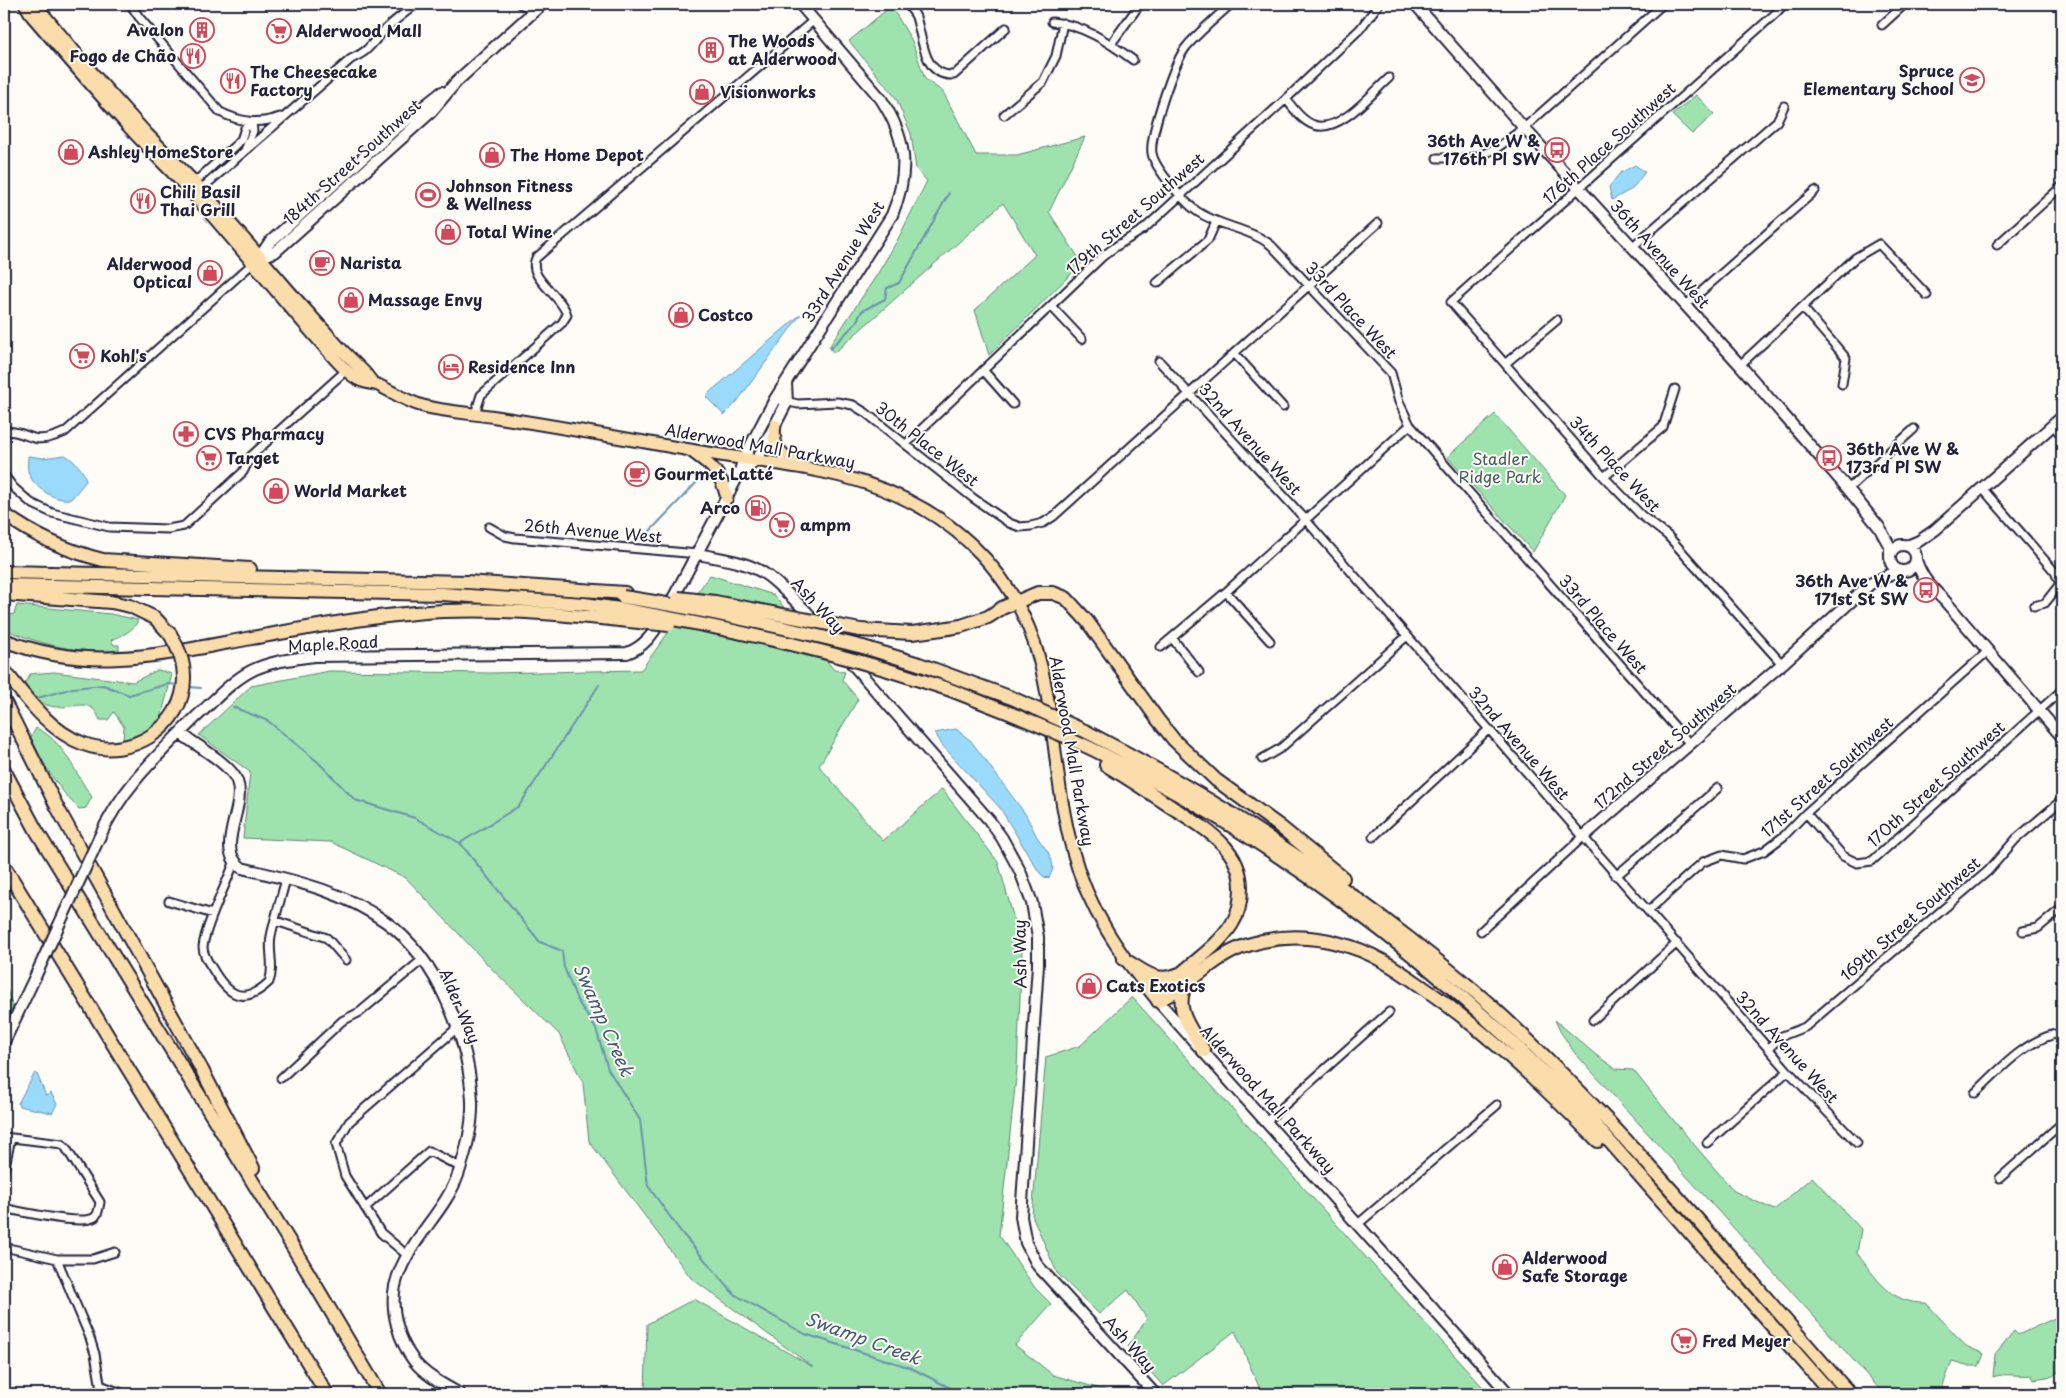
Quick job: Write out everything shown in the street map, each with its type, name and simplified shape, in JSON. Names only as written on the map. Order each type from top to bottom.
[{"type":"highway","points":[[4,514],[33,534],[48,541],[103,560],[381,575],[402,580]]},
{"type":"highway","points":[[4,572],[402,580],[569,589],[622,605],[814,649],[885,669],[948,689],[1067,738],[1096,754],[1159,783],[1216,817],[1339,899],[1450,985],[1546,1074],[1600,1132],[1832,1394]]},
{"type":"highway","points":[[4,585],[442,594],[558,602],[680,606],[777,625],[863,647],[919,664],[1012,698],[1088,732],[1152,765],[1207,797],[1285,847],[1360,900],[1441,964],[1498,1012],[1556,1067],[1630,1144],[1850,1394]]},
{"type":"highway","points":[[4,640],[23,648],[63,657],[95,660],[125,659],[195,649],[299,629],[415,613],[487,611],[566,614],[622,605],[715,602],[860,630],[912,633],[961,626],[988,617],[1038,593],[1053,593],[1066,598],[1087,621],[1158,720],[1193,760],[1437,952],[1441,964]]},
{"type":"highway","points":[[4,594],[111,602],[130,606],[155,618],[170,634],[181,655],[184,686],[177,708],[164,726],[148,739],[131,746],[103,749],[73,740],[53,725],[33,706],[4,670]]},
{"type":"highway","points":[[4,701],[62,816],[202,1070],[294,1249]]},
{"type":"highway","points":[[1096,754],[1209,832],[1231,853],[1241,880],[1241,897],[1232,924],[1185,977],[1158,1000]]},
{"type":"highway","points":[[4,770],[59,869],[294,1249],[380,1394]]},
{"type":"highway","points":[[4,866],[327,1394]]},
{"type":"highway","points":[[1124,959],[1155,978],[1167,979],[1185,977],[1247,945],[1272,939],[1316,938],[1366,952],[1399,971],[1440,999],[1502,1048],[1654,1194]]},
{"type":"highway","points":[[1185,977],[1181,1006],[1190,1028],[1204,1051]]},
{"type":"main road","name":"Alderwood Mall Parkway","points":[[26,4],[32,16],[128,126],[202,205],[365,372],[372,382]]},
{"type":"main road","name":"Alderwood Mall Parkway","points":[[30,4],[39,9],[140,126],[198,186],[346,369],[360,381],[372,382],[420,405],[798,466],[872,484],[919,505],[939,518],[974,547],[995,572],[1016,602],[1033,636],[1044,671],[1067,831],[1086,891],[1124,959],[1158,1000]]},
{"type":"main road","points":[[775,425],[773,439],[776,447],[798,466]]},
{"type":"main road","points":[[690,450],[716,469],[723,482],[726,498]]},
{"type":"street","points":[[130,4],[220,112],[235,119],[252,122],[263,122],[285,115]]},
{"type":"street","points":[[198,186],[243,152],[351,59],[364,54],[380,35],[416,4]]},
{"type":"street","points":[[520,4],[536,6]]},
{"type":"street","name":"33rd Avenue West","points":[[744,458],[775,399],[892,214],[900,196],[904,178],[904,156],[900,136],[892,116],[881,99],[800,4]]},
{"type":"street","points":[[907,4],[915,15],[923,49],[929,63],[937,72],[946,76],[954,75],[1006,28]]},
{"type":"street","points":[[1111,44],[1140,4]]},
{"type":"street","name":"33rd Place West","points":[[1231,4],[1186,47],[1165,93],[1152,153],[1158,167],[1197,212],[1216,222],[1261,237],[1391,373],[1399,402],[1410,425],[1690,744]]},
{"type":"street","name":"179th Street Southwest","points":[[906,444],[1052,307],[1102,257],[1144,229],[1286,99],[1360,29],[1379,4]]},
{"type":"street","name":"36th Avenue West","points":[[1415,4],[1524,128],[1740,365],[1848,489],[1879,527],[1890,546],[1890,556]]},
{"type":"street","points":[[1437,158],[1469,158],[1482,155],[1496,148],[1524,128],[1663,4]]},
{"type":"street","name":"176th Place Southwest","points":[[1451,302],[1784,4]]},
{"type":"street","points":[[1882,25],[1906,4]]},
{"type":"street","name":"184th Street Southwest","points":[[4,431],[12,431],[37,440],[50,439],[64,432],[256,260],[267,245],[354,166],[394,130],[457,81],[536,6]]},
{"type":"street","points":[[475,414],[481,395],[562,323],[567,315],[565,306],[535,274],[533,264],[536,258],[814,20]]},
{"type":"street","points":[[1052,22],[1063,23],[1111,44],[1134,60]]},
{"type":"street","points":[[1004,115],[1043,82],[1056,56],[1063,23]]},
{"type":"street","points":[[1286,99],[1305,120],[1314,125],[1334,124],[1344,119],[1389,78]]},
{"type":"street","name":"184th Street Southwest","points":[[256,260],[275,252],[381,158],[431,112],[457,81]]},
{"type":"street","points":[[1632,247],[1777,121],[1784,106]]},
{"type":"street","points":[[198,186],[241,140],[245,128],[252,122]]},
{"type":"street","points":[[243,152],[253,131],[252,122]]},
{"type":"street","points":[[354,166],[363,165],[373,158],[381,158],[380,152],[394,138],[394,130]]},
{"type":"street","points":[[1997,245],[2062,186]]},
{"type":"street","points":[[1686,305],[1816,191]]},
{"type":"street","points":[[1158,283],[1208,240],[1216,222]]},
{"type":"street","name":"30th Place West","points":[[775,399],[798,404],[837,402],[853,406],[866,413],[973,498],[1009,523],[1020,527],[1043,523],[1054,516],[1190,394],[1308,284],[1378,223]]},
{"type":"street","points":[[1740,365],[1855,258],[1879,244],[1927,295]]},
{"type":"street","name":"34th Place West","points":[[1451,302],[1604,477],[1641,515],[1668,536],[1782,664]]},
{"type":"street","points":[[1052,307],[1082,339]]},
{"type":"street","points":[[1803,308],[1846,358],[1842,384]]},
{"type":"street","points":[[1506,363],[1557,320]]},
{"type":"street","points":[[1234,353],[1283,407]]},
{"type":"street","name":"32nd Avenue West","points":[[1159,361],[1305,519],[1788,1071],[1857,1143]]},
{"type":"street","points":[[4,475],[13,487],[31,503],[52,513],[109,527],[168,529],[184,526],[243,472],[251,456],[346,369]]},
{"type":"street","points":[[983,370],[1013,404]]},
{"type":"street","points":[[757,460],[787,402],[786,383]]},
{"type":"street","points":[[1604,477],[1663,427],[1675,389]]},
{"type":"street","points":[[1928,585],[1892,565],[1890,556],[1897,546],[1906,546],[1920,540],[1935,530],[2062,417]]},
{"type":"street","points":[[1161,647],[1226,592],[1410,425]]},
{"type":"street","points":[[2053,425],[2062,436]]},
{"type":"street","points":[[1848,489],[1914,429]]},
{"type":"street","name":"Maple Road","points":[[4,1042],[99,838],[120,798],[180,733],[227,688],[240,678],[270,664],[314,656],[626,653],[640,647],[654,633],[698,554],[739,474],[744,458]]},
{"type":"street","name":"Maple Road","points":[[739,474],[757,460]]},
{"type":"street","points":[[1982,488],[2055,572],[2060,584],[2045,603],[2034,606]]},
{"type":"street","name":"26th Avenue West","points":[[489,526],[506,536],[515,538],[698,554]]},
{"type":"street","name":"36th Avenue West","points":[[1879,527],[1906,546]]},
{"type":"street","points":[[1901,571],[1911,568],[1935,530]]},
{"type":"street","points":[[1906,546],[1914,552],[1923,578],[1928,585],[1945,601],[2062,737]]},
{"type":"street","name":"Ash Way","points":[[698,554],[738,562],[756,569],[767,575],[805,610],[989,820],[1012,854],[1024,878],[1032,903],[1038,953],[1020,1217],[1026,1243],[1038,1266],[1155,1394]]},
{"type":"street","name":"172nd Street Southwest","points":[[1481,930],[1870,584],[1890,556]]},
{"type":"street","name":"172nd Street Southwest","points":[[1870,584],[1901,571]]},
{"type":"street","points":[[1226,592],[1270,641]]},
{"type":"street","points":[[1262,759],[1281,748],[1407,636]]},
{"type":"street","points":[[1172,638],[1199,672]]},
{"type":"street","name":"171st Street Southwest","points":[[1648,911],[1703,862],[1722,855],[1743,859],[1764,851],[1784,836],[1806,813],[1988,651]]},
{"type":"street","name":"170th Street Southwest","points":[[1806,813],[1843,856],[1857,863],[1872,861],[2062,690]]},
{"type":"street","points":[[1373,837],[1489,728]]},
{"type":"street","points":[[180,733],[228,769],[237,781],[238,796],[230,846],[230,856],[234,863],[213,914],[203,946],[206,958],[226,990],[239,995],[252,994],[269,982],[271,976],[270,949],[286,879]]},
{"type":"street","points":[[1616,876],[1718,788]]},
{"type":"street","name":"169th Street Southwest","points":[[1769,1048],[1782,1036],[1805,1027],[1988,871],[2016,839],[2062,800]]},
{"type":"street","name":"Alder Way","points":[[234,863],[242,868],[330,891],[353,902],[387,923],[423,959],[442,992],[457,1028],[468,1067],[472,1103],[468,1143],[458,1176],[435,1215],[407,1255],[395,1287],[394,1310],[399,1334],[414,1361],[435,1380],[460,1394]]},
{"type":"street","points":[[169,901],[213,914]]},
{"type":"street","points":[[2023,932],[2038,928],[2062,908]]},
{"type":"street","points":[[276,921],[327,938],[346,960]]},
{"type":"street","points":[[1593,1020],[1677,942]]},
{"type":"street","points":[[281,1078],[342,1021],[360,1012],[423,959]]},
{"type":"street","name":"Alderwood Mall Parkway","points":[[1158,1000],[1509,1394]]},
{"type":"street","points":[[1268,1122],[1389,1012]]},
{"type":"street","points":[[407,1255],[381,1233],[365,1208],[345,1176],[336,1144],[349,1122],[457,1028]]},
{"type":"street","points":[[1975,1093],[2013,1058],[2047,1034],[2062,1034]]},
{"type":"street","points":[[1707,1143],[1788,1071]]},
{"type":"street","points":[[1358,1224],[1497,1105]]},
{"type":"street","points":[[2000,1178],[2062,1123]]},
{"type":"street","points":[[4,1171],[8,1137],[62,1144],[100,1202],[99,1211],[96,1216],[87,1220],[64,1219],[4,1207]]},
{"type":"street","points":[[365,1208],[429,1151],[460,1167]]},
{"type":"street","points":[[4,1247],[57,1259],[92,1259],[114,1252]]},
{"type":"street","points":[[57,1259],[90,1338],[95,1354],[102,1394]]},
{"type":"street","points":[[100,1386],[124,1394]]},
{"type":"green space","points":[[891,6],[912,41],[925,79],[943,92],[976,155],[1017,155],[1085,137],[1049,212],[1082,263],[989,355],[975,310],[1035,255],[1003,203],[834,353],[829,347],[897,241],[927,181],[916,169],[911,134],[896,98],[849,41]]},
{"type":"green space","points":[[1696,95],[1714,114],[1692,134],[1672,115]]},
{"type":"green space","name":"Stadler Ridge Park","points":[[1495,414],[1565,495],[1533,552],[1447,457]]},
{"type":"green space","name":"Swamp Creek","points":[[710,575],[774,595],[834,670],[845,672],[842,680],[858,699],[819,766],[883,841],[942,789],[998,862],[1022,948],[1017,1069],[999,1235],[1035,1288],[1051,1304],[1015,1345],[1053,1375],[1118,1394],[645,1394],[647,1324],[694,1299],[813,1367],[691,1278],[589,1141],[583,1083],[559,1034],[491,968],[406,878],[331,842],[243,838],[250,772],[199,735],[251,686],[329,671],[490,673],[641,670]]},
{"type":"green space","points":[[17,605],[111,614],[138,620],[131,630],[111,640],[114,645],[119,645],[119,650],[75,650],[46,644],[4,629],[4,617],[14,614]]},
{"type":"green space","points":[[158,670],[172,674],[161,718],[147,733],[123,741],[124,727],[114,712],[108,720],[100,720],[95,711],[88,706],[54,707],[44,704],[34,697],[24,685],[30,674],[54,672],[133,682]]},
{"type":"green space","points":[[36,728],[54,741],[68,758],[92,797],[86,808],[79,809],[45,766],[31,737]]},
{"type":"green space","points":[[4,981],[13,1008],[4,1027]]},
{"type":"green space","points":[[1132,997],[1489,1394],[1302,1394],[1292,1387],[1271,1394],[1262,1394],[1235,1331],[1163,1386],[1128,1346],[1147,1319],[1128,1290],[1099,1314],[1057,1273],[1032,1215],[1046,1057],[1080,1046]]},
{"type":"green space","points":[[1555,1020],[1596,1055],[1616,1069],[1633,1070],[1734,1191],[1774,1210],[1812,1177],[1861,1229],[1857,1253],[1885,1288],[1903,1299],[1926,1303],[1966,1346],[1984,1354],[1979,1366],[1970,1366],[1952,1361],[1940,1394],[1884,1394],[1574,1052]]},
{"type":"green space","points":[[2057,1317],[2062,1323],[2062,1369],[2053,1376],[2034,1379],[2032,1375],[1993,1377],[1995,1354],[2014,1331],[2018,1335]]},
{"type":"water","points":[[1635,165],[1645,172],[1632,189],[1612,200],[1609,187],[1619,174]]},
{"type":"water","points":[[801,314],[736,403],[724,415],[706,397]]},
{"type":"water","points":[[65,455],[84,473],[86,481],[71,499],[51,496],[39,488],[30,477],[28,469],[28,456],[43,458]]},
{"type":"water","points":[[956,729],[971,741],[1026,815],[1052,862],[1053,869],[1049,878],[1044,877],[1039,872],[1000,808],[942,745],[935,733]]},
{"type":"water","points":[[35,1073],[46,1096],[51,1093],[57,1104],[52,1113],[19,1106],[18,1103]]},
{"type":"waterway","points":[[830,349],[855,324],[862,311],[885,299],[887,288],[899,283],[949,193]]},
{"type":"waterway","points":[[650,531],[698,481]]},
{"type":"waterway","name":"Swamp Creek","points":[[34,699],[73,688],[103,685],[129,695],[168,684],[179,685]]},
{"type":"waterway","points":[[460,843],[519,806],[599,685]]},
{"type":"waterway","name":"Swamp Creek","points":[[189,687],[201,688]]},
{"type":"waterway","name":"Swamp Creek","points":[[233,707],[268,721],[318,762],[355,800],[415,818],[460,843],[540,942],[562,951],[564,967],[577,1000],[596,1029],[608,1069],[640,1120],[648,1186],[681,1232],[734,1294],[805,1334],[911,1368],[962,1394]]},
{"type":"place","name":"Avalon","points":[[202,30]]},
{"type":"place","name":"Alderwood Mall","points":[[279,31]]},
{"type":"place","name":"The Woods at Alderwood","points":[[711,50]]},
{"type":"place","name":"Fogo de Chão","points":[[193,56]]},
{"type":"place","name":"Spruce Elementary School","points":[[1972,80]]},
{"type":"place","name":"The Cheesecake Factory","points":[[233,81]]},
{"type":"place","name":"Visionworks","points":[[702,92]]},
{"type":"place","name":"36th Ave W & 176th Pl SW","points":[[1557,150]]},
{"type":"place","name":"Ashley HomeStore","points":[[71,152]]},
{"type":"place","name":"The Home Depot","points":[[492,155]]},
{"type":"place","name":"Johnson Fitness & Wellness","points":[[428,195]]},
{"type":"place","name":"Chili Basil Thai Grill","points":[[143,201]]},
{"type":"place","name":"Total Wine","points":[[448,232]]},
{"type":"place","name":"Narista","points":[[322,263]]},
{"type":"place","name":"Alderwood Optical","points":[[210,273]]},
{"type":"place","name":"Massage Envy","points":[[351,300]]},
{"type":"place","name":"Costco","points":[[681,315]]},
{"type":"place","name":"Kohl's","points":[[82,356]]},
{"type":"place","name":"Residence Inn","points":[[451,367]]},
{"type":"place","name":"CVS Pharmacy","points":[[186,434]]},
{"type":"place","name":"Target","points":[[209,458]]},
{"type":"place","name":"36th Ave W & 173rd Pl SW","points":[[1829,458]]},
{"type":"place","name":"Gourmet Latté","points":[[637,474]]},
{"type":"place","name":"World Market","points":[[276,491]]},
{"type":"place","name":"Arco","points":[[758,508]]},
{"type":"place","name":"ampm","points":[[782,525]]},
{"type":"place","name":"36th Ave W & 171st St SW","points":[[1926,590]]},
{"type":"place","name":"Cats Exotics","points":[[1089,986]]},
{"type":"place","name":"Alderwood Safe Storage","points":[[1505,1267]]},
{"type":"place","name":"Fred Meyer","points":[[1684,1341]]}]
